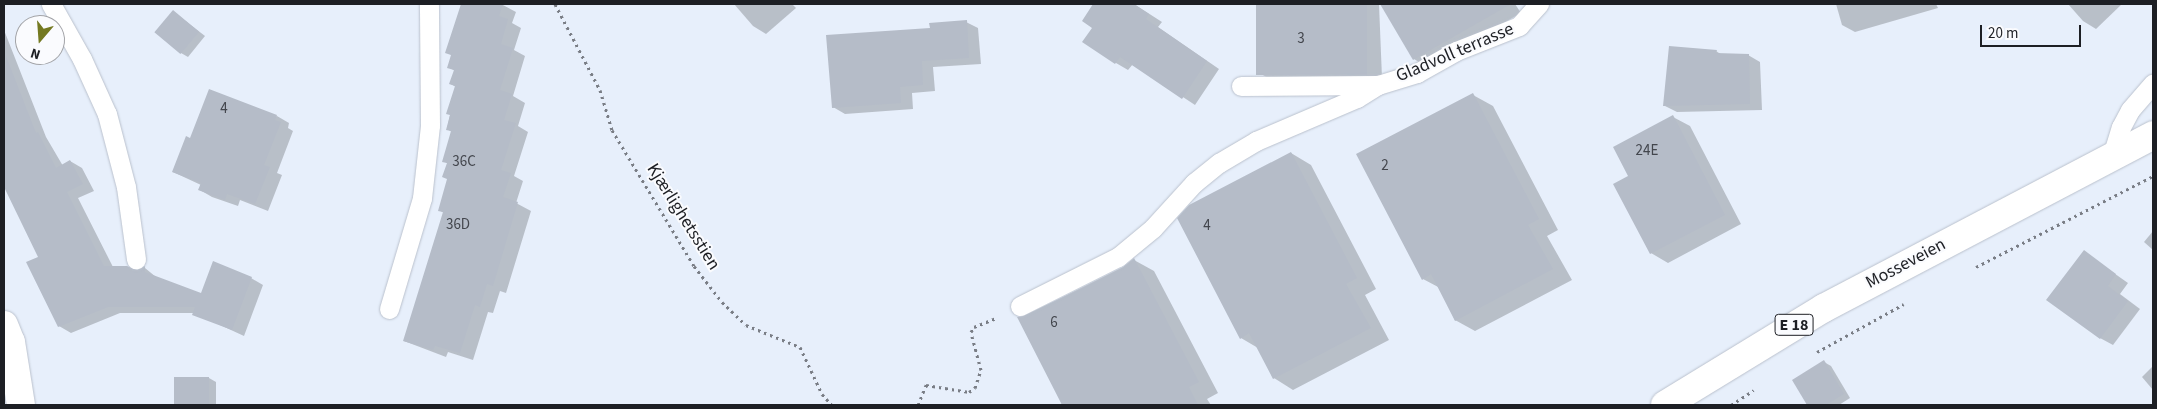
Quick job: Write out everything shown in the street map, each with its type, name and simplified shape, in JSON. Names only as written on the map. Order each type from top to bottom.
[{"type":"main road","name":"Mosseveien","points":[[1665,405],[1824,308],[2153,135]]},
{"type":"main road","points":[[4,325],[11,342],[21,405]]},
{"type":"lane","points":[[51,4],[82,59],[107,114],[126,187],[136,259]]},
{"type":"lane","points":[[390,309],[422,198],[430,125],[429,4]]},
{"type":"lane","name":"Gladvoll terrasse","points":[[1241,86],[1378,85],[1417,73],[1456,51],[1519,26],[1539,4]]},
{"type":"lane","points":[[2112,156],[2121,127],[2130,110],[2153,84]]},
{"type":"lane","points":[[1020,306],[1118,257],[1153,228],[1194,183],[1219,163],[1256,141],[1357,98],[1378,85]]},
{"type":"path","name":"Kjærlighetsstien","points":[[555,4],[600,90],[612,130],[694,266],[746,325],[800,347],[822,394],[832,405]]},
{"type":"path","points":[[1970,270],[2153,176]]},
{"type":"path","points":[[1813,354],[1913,300]]},
{"type":"path","points":[[918,405],[926,385],[969,392],[974,388],[981,370],[971,332],[980,325]]},
{"type":"path","points":[[1731,405],[1764,384]]},
{"type":"building","points":[[461,4],[503,4],[499,16],[508,19],[501,44],[513,48],[500,90],[512,94],[504,120],[516,123],[501,170],[511,173],[503,197],[518,202],[493,286],[487,284],[480,307],[475,305],[460,353],[435,346],[433,350],[403,341],[443,212],[438,211],[447,179],[442,177],[447,163],[442,162],[451,131],[446,130],[450,115],[446,114],[455,86],[449,84],[454,70],[447,68],[451,55],[445,53]]},
{"type":"building","points":[[1093,4],[1134,4],[1149,14],[1146,19],[1207,61],[1182,99],[1120,57],[1115,64],[1082,42],[1092,28],[1082,21]]},
{"type":"building","points":[[1256,4],[1367,4],[1367,75],[1256,75]]},
{"type":"building","points":[[1380,4],[1511,4],[1413,60]]},
{"type":"building","points":[[173,10],[199,32],[180,54],[154,32]]},
{"type":"building","points":[[967,20],[969,58],[922,61],[923,85],[900,87],[901,103],[832,108],[826,35],[930,28],[929,23]]},
{"type":"building","points":[[1669,46],[1717,50],[1716,53],[1749,54],[1750,104],[1663,106]]},
{"type":"building","points":[[6,56],[36,133],[38,132],[56,168],[70,160],[83,184],[67,192],[104,266],[127,266],[137,270],[145,266],[145,272],[201,293],[213,261],[252,277],[232,330],[192,315],[195,307],[108,307],[58,327],[26,262],[38,257],[4,187]]},
{"type":"building","points":[[209,89],[277,115],[275,120],[281,122],[264,165],[270,167],[255,204],[227,194],[225,200],[198,190],[201,183],[172,172],[186,136],[190,138]]},
{"type":"building","points":[[1473,93],[1539,219],[1528,225],[1553,269],[1455,321],[1431,274],[1422,280],[1356,154]]},
{"type":"building","points":[[1673,115],[1725,215],[1650,254],[1613,184],[1628,176],[1613,147]]},
{"type":"building","points":[[1291,152],[1357,278],[1346,284],[1371,328],[1273,379],[1249,333],[1240,339],[1177,218],[1189,205]]},
{"type":"building","points":[[2084,250],[2116,274],[2108,286],[2128,301],[2100,339],[2046,300]]},
{"type":"building","points":[[1134,258],[1199,382],[1189,387],[1198,405],[1062,405],[1017,317],[1025,316],[1123,267]]},
{"type":"building","points":[[1824,360],[1844,394],[1826,405],[1807,405],[1792,380]]},
{"type":"building","points":[[174,377],[209,377],[209,405],[174,405]]}]
